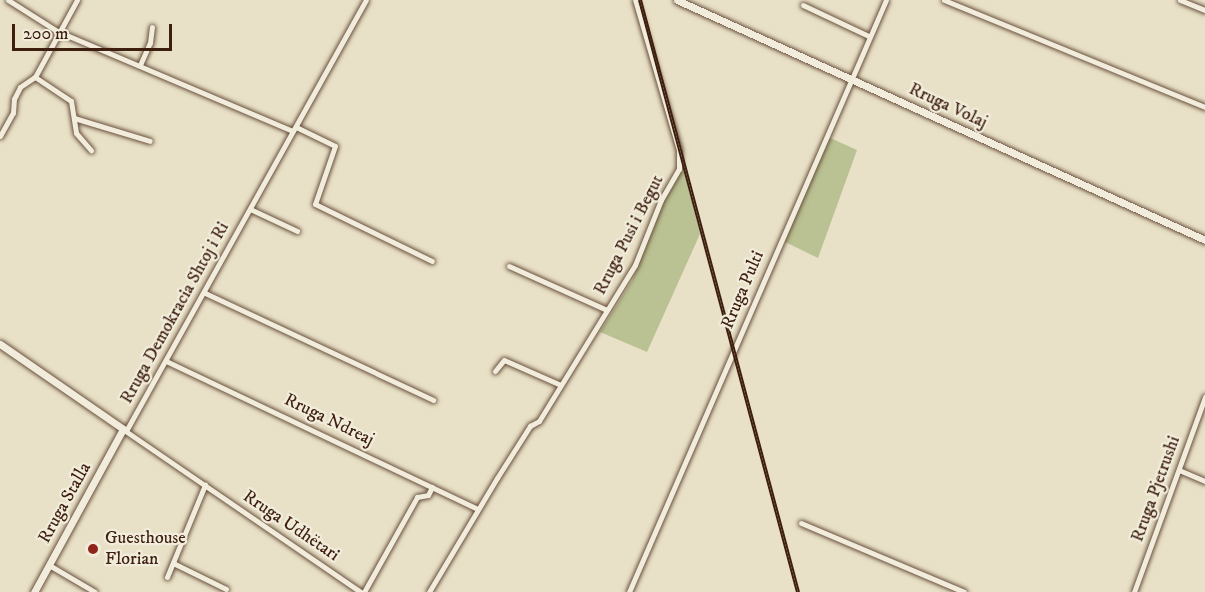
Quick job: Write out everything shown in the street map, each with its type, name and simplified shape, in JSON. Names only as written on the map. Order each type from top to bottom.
[{"type":"street","points":[[8,0],[57,31],[335,146],[315,193],[315,204],[432,261]]},
{"type":"street","points":[[0,136],[13,113],[14,99],[20,87],[35,77],[57,31],[77,0]]},
{"type":"street","name":"Rruga Demokracia Shtoj i Ri","points":[[124,430],[205,293],[366,0]]},
{"type":"street","name":"Rruga Pusi i Begut","points":[[429,592],[478,509],[561,385],[635,265],[661,200],[679,169],[679,150],[635,0]]},
{"type":"street","name":"Rruga Volaj","points":[[677,0],[1205,240]]},
{"type":"street","name":"Rruga Pulti","points":[[629,592],[849,77],[886,0]]},
{"type":"street","points":[[944,0],[1205,106]]},
{"type":"street","points":[[1180,0],[1205,10]]},
{"type":"street","points":[[803,5],[869,36]]},
{"type":"street","points":[[140,65],[150,44],[152,27]]},
{"type":"street","points":[[35,77],[71,101],[76,134],[91,150]]},
{"type":"street","points":[[74,118],[150,141]]},
{"type":"street","name":"Rruga Demokracia Shtoj i Ri","points":[[250,209],[297,231]]},
{"type":"street","name":"Rruga Pusi i Begut","points":[[509,266],[607,310]]},
{"type":"street","points":[[205,293],[433,400]]},
{"type":"street","points":[[0,344],[124,430]]},
{"type":"street","points":[[495,371],[504,360],[561,385]]},
{"type":"street","name":"Rruga Ndreaj","points":[[166,361],[478,509]]},
{"type":"street","name":"Rruga Pjetrushi","points":[[1134,592],[1205,397]]},
{"type":"street","name":"Rruga Udhëtari","points":[[124,430],[362,592],[418,495],[428,495],[432,487]]},
{"type":"street","name":"Rruga Stalla","points":[[34,592],[124,430]]},
{"type":"street","points":[[1179,470],[1205,481]]},
{"type":"street","points":[[167,578],[205,485]]},
{"type":"street","points":[[801,523],[964,592]]},
{"type":"street","points":[[173,563],[226,589]]},
{"type":"street","points":[[49,565],[95,592]]},
{"type":"green space","points":[[826,136],[857,150],[818,258],[781,240]]},
{"type":"green space","points":[[683,167],[700,234],[647,352],[600,332],[632,281],[662,204]]},
{"type":"railway","points":[[640,0],[798,592]]},
{"type":"place","name":"Guesthouse Florian","points":[[93,549]]}]
